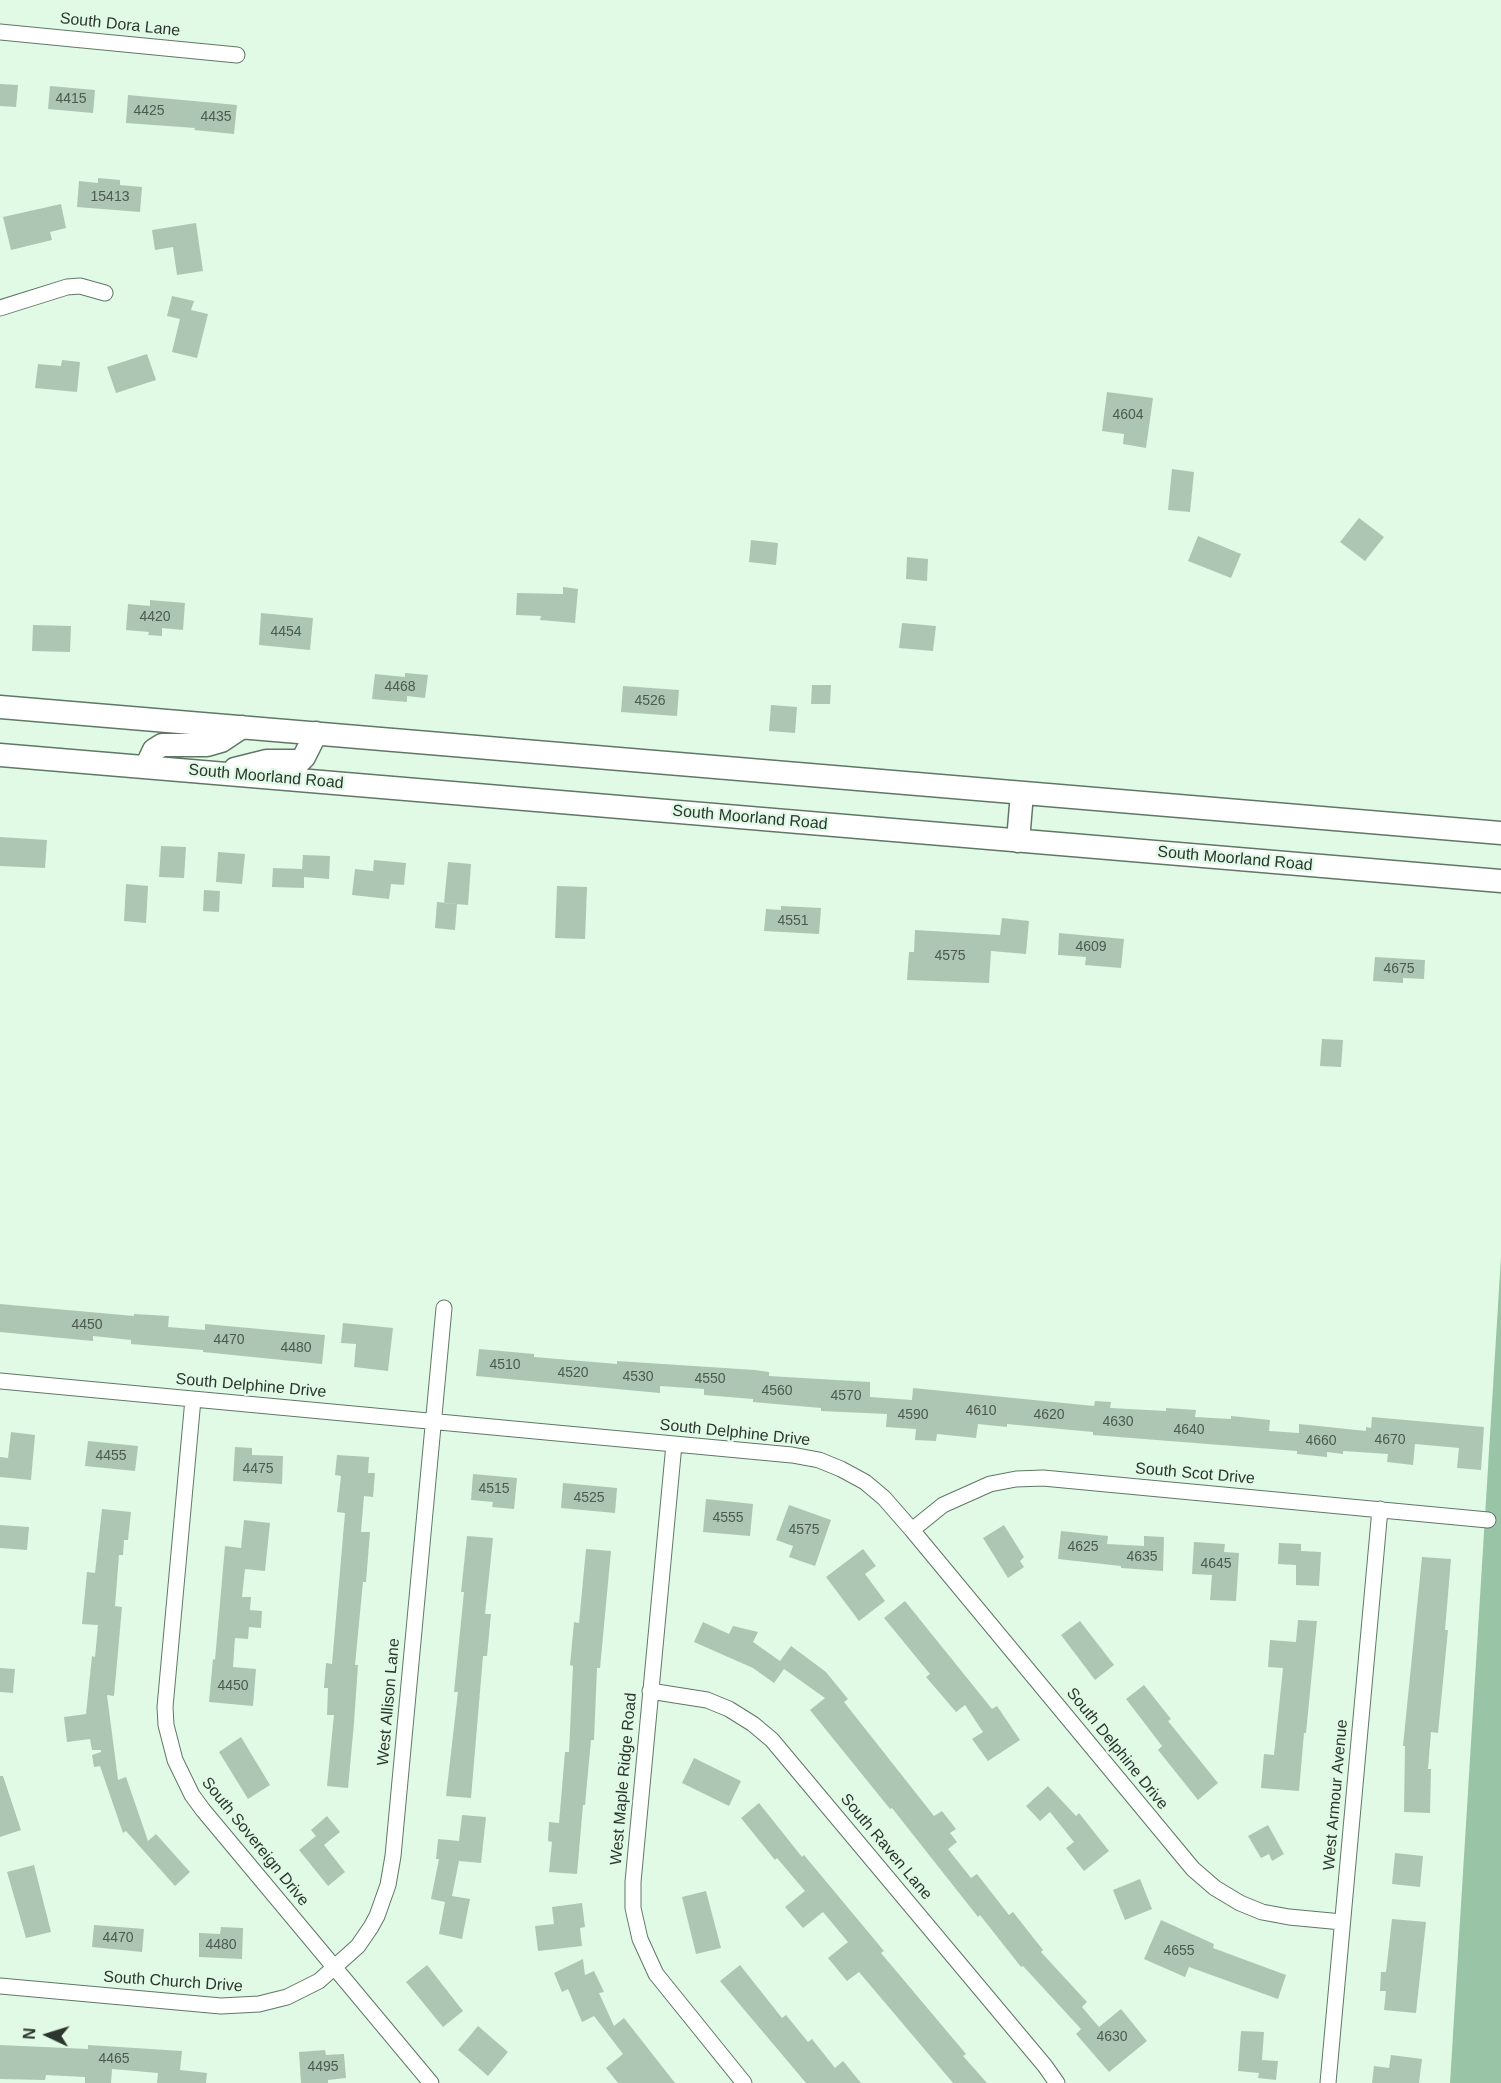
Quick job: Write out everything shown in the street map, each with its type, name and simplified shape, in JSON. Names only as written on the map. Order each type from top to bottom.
[{"type":"main road","points":[[0,707],[1501,833]]},
{"type":"main road","points":[[146,767],[154,750],[162,745],[207,745],[221,741],[242,727]]},
{"type":"main road","points":[[216,773],[267,761],[300,761],[316,733]]},
{"type":"main road","name":"South Moorland Road","points":[[0,755],[1501,881]]},
{"type":"main road","points":[[1018,841],[1022,793]]},
{"type":"street","name":"South Dora Lane","points":[[0,32],[237,55]]},
{"type":"street","points":[[0,308],[67,287],[80,286],[105,293]]},
{"type":"street","name":"West Allison Lane","points":[[335,1968],[358,1946],[371,1928],[388,1885],[393,1856],[444,1308]]},
{"type":"street","name":"South Delphine Drive","points":[[0,1381],[792,1455],[819,1460],[865,1482],[884,1498],[1193,1869],[1215,1888],[1240,1903],[1262,1912],[1342,1922]]},
{"type":"street","name":"South Sovereign Drive","points":[[193,1399],[165,1707],[166,1725],[174,1760],[192,1795],[203,1810],[431,2083]]},
{"type":"street","name":"West Maple Ridge Road","points":[[674,1444],[633,1882],[633,1908],[640,1939],[650,1963],[668,1990],[744,2083]]},
{"type":"street","name":"South Scot Drive","points":[[912,1530],[943,1505],[990,1484],[1017,1479],[1043,1478],[1488,1520]]},
{"type":"street","name":"West Armour Avenue","points":[[1328,2083],[1380,1509]]},
{"type":"street","name":"South Raven Lane","points":[[650,1692],[707,1700],[729,1709],[753,1724],[772,1740],[1038,2057],[1057,2083]]},
{"type":"street","name":"South Church Drive","points":[[0,1986],[234,2007],[287,1997],[319,1981],[335,1968]]},
{"type":"green space","points":[[1501,1257],[1501,2083],[1450,2083]]},
{"type":"building","points":[[0,84],[18,85],[16,107],[0,106]]},
{"type":"building","points":[[50,86],[95,90],[93,113],[48,109]]},
{"type":"building","points":[[128,95],[237,105],[234,134],[194,130],[195,128],[126,123]]},
{"type":"building","points":[[98,178],[120,180],[120,185],[142,187],[140,212],[77,207],[79,181],[98,183]]},
{"type":"building","points":[[61,204],[66,228],[50,232],[52,240],[11,250],[3,217]]},
{"type":"building","points":[[196,223],[203,271],[177,275],[173,247],[155,250],[152,230]]},
{"type":"building","points":[[172,296],[194,301],[191,310],[208,314],[197,358],[172,352],[180,319],[167,316]]},
{"type":"building","points":[[147,354],[156,380],[116,393],[107,367]]},
{"type":"building","points":[[62,360],[80,362],[77,392],[35,388],[38,364],[61,366]]},
{"type":"building","points":[[1107,392],[1153,398],[1146,448],[1123,444],[1124,434],[1102,431]]},
{"type":"building","points":[[1172,469],[1194,472],[1190,512],[1168,510]]},
{"type":"building","points":[[1359,518],[1384,537],[1365,561],[1340,542]]},
{"type":"building","points":[[1198,536],[1241,554],[1231,578],[1188,561]]},
{"type":"building","points":[[751,540],[778,543],[776,565],[749,562]]},
{"type":"building","points":[[907,557],[928,559],[927,581],[906,579]]},
{"type":"building","points":[[563,587],[578,589],[575,623],[540,620],[541,616],[516,615],[517,593],[563,594]]},
{"type":"building","points":[[150,600],[185,603],[183,630],[162,628],[162,636],[148,635],[149,632],[126,630],[128,604],[150,606]]},
{"type":"building","points":[[261,613],[313,618],[310,650],[259,645]]},
{"type":"building","points":[[902,623],[936,626],[933,651],[899,648]]},
{"type":"building","points":[[33,625],[71,626],[70,652],[32,651]]},
{"type":"building","points":[[405,673],[428,675],[425,698],[407,696],[407,702],[372,699],[375,674],[405,677]]},
{"type":"building","points":[[812,685],[831,685],[830,704],[811,704]]},
{"type":"building","points":[[623,686],[679,690],[677,716],[621,712]]},
{"type":"building","points":[[771,705],[797,707],[795,733],[769,731]]},
{"type":"building","points":[[0,837],[47,840],[45,868],[0,866]]},
{"type":"building","points":[[161,846],[186,847],[184,878],[159,877]]},
{"type":"building","points":[[218,852],[245,854],[242,884],[216,882]]},
{"type":"building","points":[[303,855],[330,856],[329,879],[304,877],[304,888],[272,887],[273,868],[302,869]]},
{"type":"building","points":[[374,860],[406,863],[404,885],[391,884],[389,899],[352,895],[355,869],[373,871]]},
{"type":"building","points":[[448,862],[471,864],[468,905],[444,903]]},
{"type":"building","points":[[126,884],[148,886],[146,923],[124,921]]},
{"type":"building","points":[[557,886],[587,887],[585,939],[555,938]]},
{"type":"building","points":[[204,890],[220,891],[219,912],[203,911]]},
{"type":"building","points":[[437,902],[457,904],[455,930],[435,928]]},
{"type":"building","points":[[781,906],[821,908],[819,934],[764,931],[766,909],[781,910]]},
{"type":"building","points":[[1002,918],[1029,921],[1026,954],[991,951],[989,983],[907,980],[909,952],[914,952],[915,930],[1000,935]]},
{"type":"building","points":[[1059,933],[1124,939],[1121,968],[1085,965],[1086,957],[1058,955]]},
{"type":"building","points":[[1375,957],[1425,960],[1424,979],[1403,978],[1403,983],[1373,981]]},
{"type":"building","points":[[1322,1039],[1343,1040],[1341,1067],[1320,1066]]},
{"type":"building","points":[[0,1304],[134,1316],[134,1314],[169,1316],[168,1327],[205,1330],[205,1324],[325,1335],[322,1364],[131,1344],[131,1340],[93,1336],[93,1341],[0,1332]]},
{"type":"building","points":[[343,1323],[393,1328],[388,1371],[354,1367],[356,1344],[341,1343]]},
{"type":"building","points":[[479,1349],[534,1354],[534,1357],[617,1364],[617,1361],[755,1370],[769,1372],[769,1376],[870,1382],[870,1397],[912,1400],[913,1388],[1094,1406],[1095,1401],[1111,1402],[1110,1408],[1196,1410],[1195,1417],[1231,1419],[1231,1416],[1270,1420],[1269,1431],[1299,1433],[1299,1424],[1366,1431],[1366,1427],[1371,1428],[1372,1417],[1484,1427],[1481,1470],[1457,1468],[1459,1448],[1415,1444],[1413,1465],[1387,1462],[1388,1454],[1343,1451],[1343,1454],[1327,1452],[1327,1457],[1297,1454],[1297,1451],[1093,1435],[1093,1432],[1007,1424],[1007,1427],[978,1424],[976,1438],[937,1434],[936,1441],[915,1440],[916,1429],[886,1427],[887,1414],[821,1411],[821,1408],[753,1402],[753,1399],[704,1395],[704,1389],[660,1386],[660,1393],[476,1376]]},
{"type":"building","points":[[11,1432],[35,1435],[31,1480],[0,1477],[0,1457],[8,1458]]},
{"type":"building","points":[[88,1441],[138,1446],[135,1471],[85,1466]]},
{"type":"building","points":[[235,1447],[252,1448],[252,1455],[283,1456],[282,1484],[233,1481]]},
{"type":"building","points":[[337,1455],[369,1457],[368,1473],[375,1473],[373,1497],[364,1496],[361,1532],[370,1532],[355,1665],[358,1665],[348,1788],[327,1786],[334,1715],[327,1715],[328,1688],[324,1688],[326,1663],[332,1664],[345,1513],[337,1512],[341,1476],[335,1475]]},
{"type":"building","points":[[473,1474],[517,1478],[514,1509],[492,1507],[493,1502],[471,1500]]},
{"type":"building","points":[[563,1483],[617,1488],[615,1513],[561,1508]]},
{"type":"building","points":[[706,1499],[753,1504],[750,1536],[703,1532]]},
{"type":"building","points":[[789,1505],[831,1520],[815,1566],[789,1557],[793,1546],[776,1540]]},
{"type":"building","points":[[102,1509],[131,1512],[128,1540],[124,1540],[123,1555],[119,1555],[115,1606],[122,1607],[114,1696],[107,1695],[118,1780],[126,1777],[148,1841],[156,1834],[190,1872],[175,1886],[126,1831],[123,1833],[100,1766],[94,1767],[92,1755],[101,1750],[92,1750],[90,1739],[67,1742],[64,1717],[86,1714],[92,1656],[95,1657],[98,1625],[82,1624],[87,1572],[95,1573]]},
{"type":"building","points":[[244,1520],[270,1523],[265,1571],[245,1569],[242,1597],[251,1597],[250,1610],[262,1611],[261,1628],[249,1627],[248,1639],[235,1638],[233,1667],[256,1669],[253,1706],[209,1702],[225,1546],[241,1548]]},
{"type":"building","points":[[0,1525],[29,1527],[27,1550],[0,1548]]},
{"type":"building","points":[[1004,1525],[1024,1557],[1020,1561],[1024,1567],[1008,1578],[983,1538]]},
{"type":"building","points":[[1061,1531],[1108,1536],[1107,1544],[1144,1546],[1144,1536],[1164,1537],[1163,1571],[1058,1559]]},
{"type":"building","points":[[467,1536],[493,1538],[485,1614],[491,1614],[487,1656],[483,1656],[471,1798],[446,1796],[458,1692],[454,1692]]},
{"type":"building","points":[[1194,1542],[1225,1544],[1224,1552],[1239,1553],[1236,1601],[1210,1600],[1212,1575],[1192,1574]]},
{"type":"building","points":[[1279,1543],[1301,1544],[1301,1551],[1321,1552],[1319,1586],[1296,1585],[1296,1565],[1278,1564]]},
{"type":"building","points":[[586,1549],[611,1551],[600,1668],[597,1668],[594,1740],[591,1740],[577,1874],[549,1872],[552,1842],[548,1841],[549,1822],[559,1823],[565,1752],[569,1752],[573,1666],[570,1665],[574,1622],[579,1623]]},
{"type":"building","points":[[863,1549],[876,1566],[865,1574],[885,1601],[859,1621],[826,1577]]},
{"type":"building","points":[[1422,1557],[1451,1559],[1445,1630],[1448,1630],[1438,1733],[1431,1732],[1428,1769],[1431,1769],[1430,1813],[1404,1812],[1405,1746],[1403,1746]]},
{"type":"building","points":[[905,1601],[992,1709],[997,1706],[1020,1740],[988,1761],[972,1739],[983,1732],[965,1705],[956,1712],[926,1677],[930,1674],[884,1618]]},
{"type":"building","points":[[1298,1620],[1317,1621],[1299,1791],[1261,1788],[1264,1754],[1274,1755],[1283,1668],[1268,1667],[1270,1640],[1296,1642]]},
{"type":"building","points":[[1080,1621],[1114,1665],[1095,1680],[1061,1635]]},
{"type":"building","points":[[703,1622],[729,1634],[733,1626],[758,1632],[753,1642],[780,1661],[791,1646],[826,1672],[848,1699],[844,1702],[934,1816],[942,1811],[956,1829],[950,1833],[957,1842],[948,1849],[971,1878],[977,1874],[1009,1915],[1013,1912],[1043,1950],[1041,1952],[1087,2002],[1082,2007],[1099,2027],[1121,2009],[1147,2041],[1109,2072],[1076,2034],[1081,2029],[1023,1966],[1021,1967],[980,1915],[978,1917],[892,1808],[890,1809],[810,1710],[825,1698],[784,1669],[774,1683],[753,1668],[694,1642]]},
{"type":"building","points":[[0,1668],[15,1669],[13,1693],[0,1692]]},
{"type":"building","points":[[1144,1685],[1171,1719],[1168,1721],[1218,1783],[1198,1800],[1158,1750],[1162,1746],[1126,1699]]},
{"type":"building","points":[[241,1737],[270,1785],[248,1799],[219,1752]]},
{"type":"building","points":[[694,1758],[741,1781],[729,1806],[682,1783]]},
{"type":"building","points":[[0,1776],[3,1776],[21,1830],[0,1837]]},
{"type":"building","points":[[1048,1786],[1076,1816],[1079,1813],[1109,1851],[1084,1871],[1066,1848],[1074,1842],[1050,1812],[1040,1821],[1026,1806]]},
{"type":"building","points":[[759,1803],[802,1857],[804,1855],[884,1951],[881,1953],[966,2054],[963,2056],[987,2083],[953,2083],[859,1972],[847,1981],[828,1958],[848,1942],[823,1912],[803,1928],[785,1907],[805,1891],[777,1858],[775,1860],[741,1818]]},
{"type":"building","points":[[462,1815],[486,1817],[481,1863],[459,1861],[452,1896],[470,1899],[462,1939],[439,1934],[445,1902],[431,1899],[439,1859],[436,1859],[438,1839],[459,1841]]},
{"type":"building","points":[[327,1816],[340,1832],[324,1845],[345,1872],[328,1886],[299,1850],[316,1836],[311,1830]]},
{"type":"building","points":[[1268,1825],[1284,1854],[1272,1861],[1269,1854],[1261,1858],[1248,1836]]},
{"type":"building","points":[[1395,1853],[1423,1856],[1420,1887],[1392,1884]]},
{"type":"building","points":[[34,1865],[51,1932],[26,1938],[7,1872]]},
{"type":"building","points":[[1140,1879],[1152,1909],[1125,1920],[1113,1890]]},
{"type":"building","points":[[706,1891],[721,1948],[696,1954],[682,1897]]},
{"type":"building","points":[[582,1903],[585,1927],[580,1928],[582,1946],[538,1951],[535,1926],[554,1924],[552,1907]]},
{"type":"building","points":[[1392,1919],[1426,1922],[1416,2013],[1384,2010],[1386,1991],[1380,1991],[1381,1972],[1386,1972]]},
{"type":"building","points":[[1161,1920],[1214,1944],[1213,1948],[1286,1975],[1278,1999],[1189,1967],[1185,1977],[1144,1959]]},
{"type":"building","points":[[94,1925],[144,1929],[142,1952],[92,1947]]},
{"type":"building","points":[[221,1927],[243,1928],[242,1959],[199,1957],[199,1933],[220,1934]]},
{"type":"building","points":[[583,1959],[585,1975],[594,1971],[604,1992],[599,1993],[614,2026],[624,2018],[675,2083],[618,2083],[606,2068],[623,2054],[594,2016],[582,2022],[568,1989],[562,1992],[554,1973]]},
{"type":"building","points":[[427,1965],[463,2011],[443,2027],[406,1982]]},
{"type":"building","points":[[740,1965],[782,2018],[786,2015],[808,2042],[812,2039],[835,2068],[843,2061],[861,2083],[806,2083],[720,1981]]},
{"type":"building","points":[[478,2026],[508,2052],[488,2076],[458,2050]]},
{"type":"building","points":[[1241,2031],[1264,2032],[1262,2060],[1278,2061],[1276,2080],[1258,2078],[1259,2073],[1238,2071]]},
{"type":"building","points":[[0,2045],[88,2049],[88,2045],[182,2051],[180,2070],[207,2073],[206,2083],[157,2083],[158,2073],[112,2069],[111,2083],[85,2083],[85,2077],[46,2075],[45,2080],[0,2079]]},
{"type":"building","points":[[325,2050],[326,2055],[344,2054],[346,2078],[328,2080],[328,2083],[301,2083],[299,2052]]},
{"type":"building","points":[[1391,2055],[1422,2059],[1419,2083],[1372,2083],[1374,2066],[1389,2068]]}]
